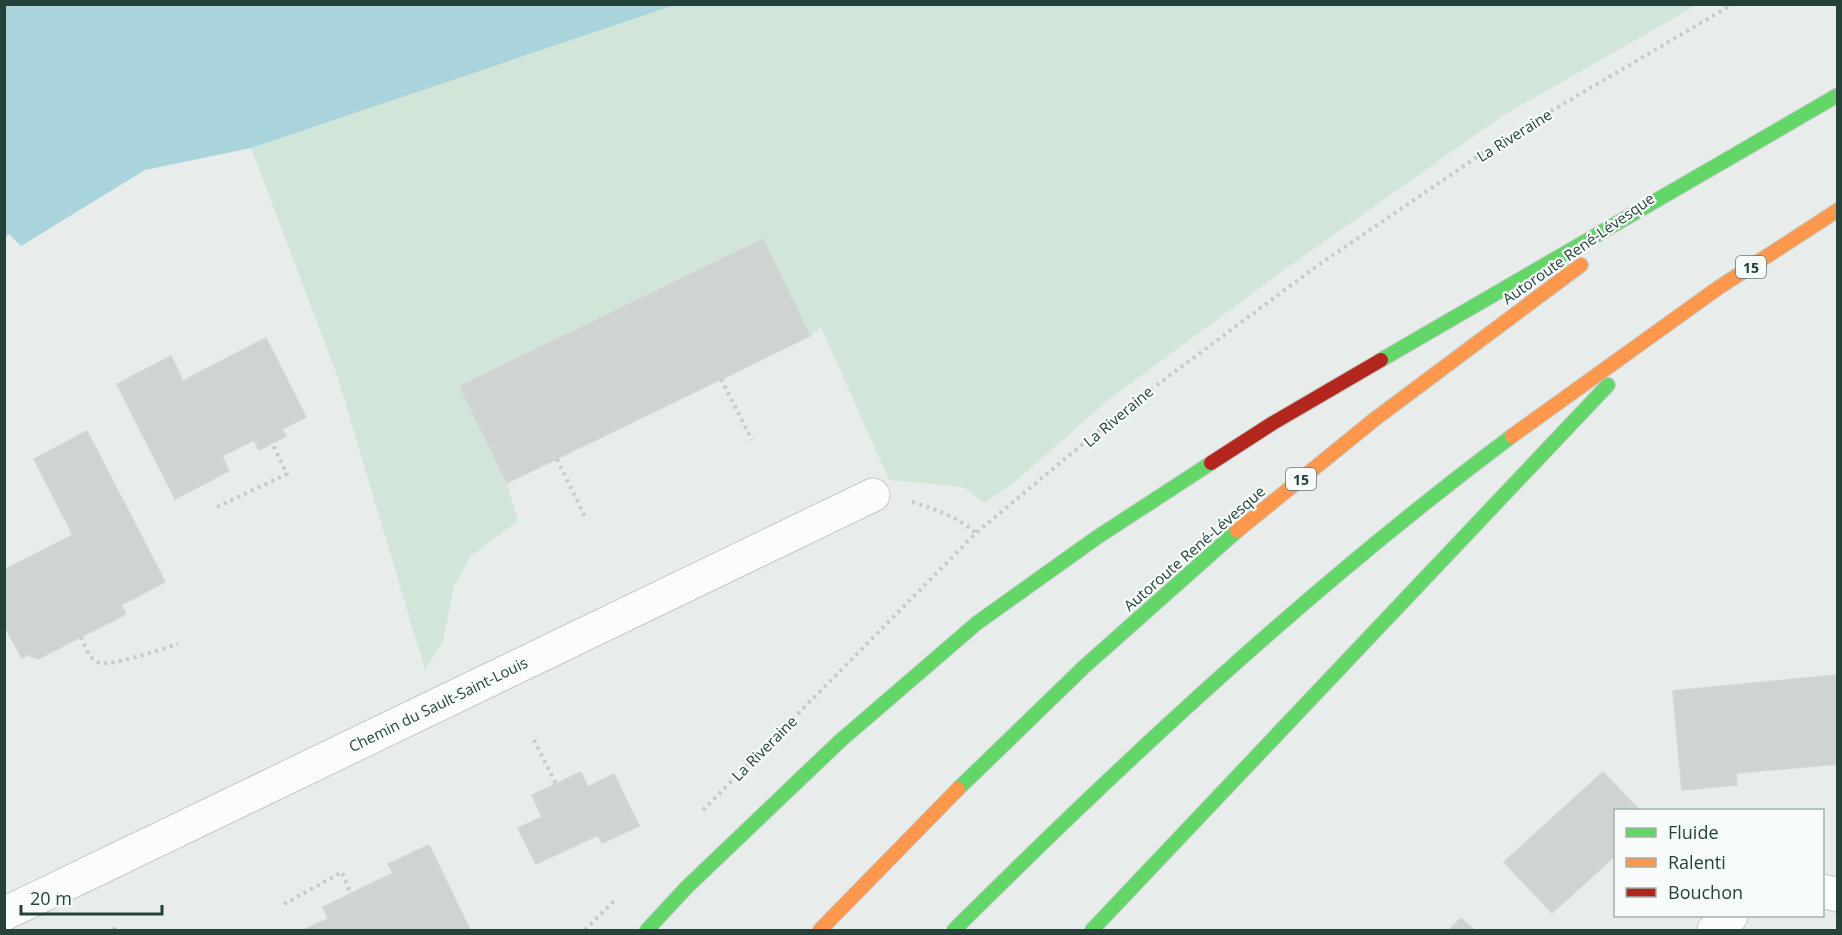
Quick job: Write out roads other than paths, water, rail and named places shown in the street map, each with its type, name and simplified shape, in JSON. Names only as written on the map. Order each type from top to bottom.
[{"type":"highway","name":"Autoroute René-Lévesque","points":[[1612,242],[1838,95]]},
{"type":"highway","points":[[647,930],[687,887],[840,741],[977,623],[1096,538],[1273,423],[1838,95]]},
{"type":"highway","name":"15","points":[[954,930],[1128,759],[1313,596],[1434,497],[1665,325],[1838,210]]},
{"type":"highway","name":"Autoroute René-Lévesque","points":[[820,930],[1008,738],[1177,582],[1343,444],[1594,255]]},
{"type":"highway","points":[[1092,930],[1665,325]]},
{"type":"street","name":"Chemin du Sault-Saint-Louis","points":[[4,914],[873,495]]},
{"type":"street","points":[[1714,930],[1729,917]]},
{"type":"water","points":[[5,4],[675,5],[251,148],[145,170],[21,246],[9,234],[5,237]]}]
